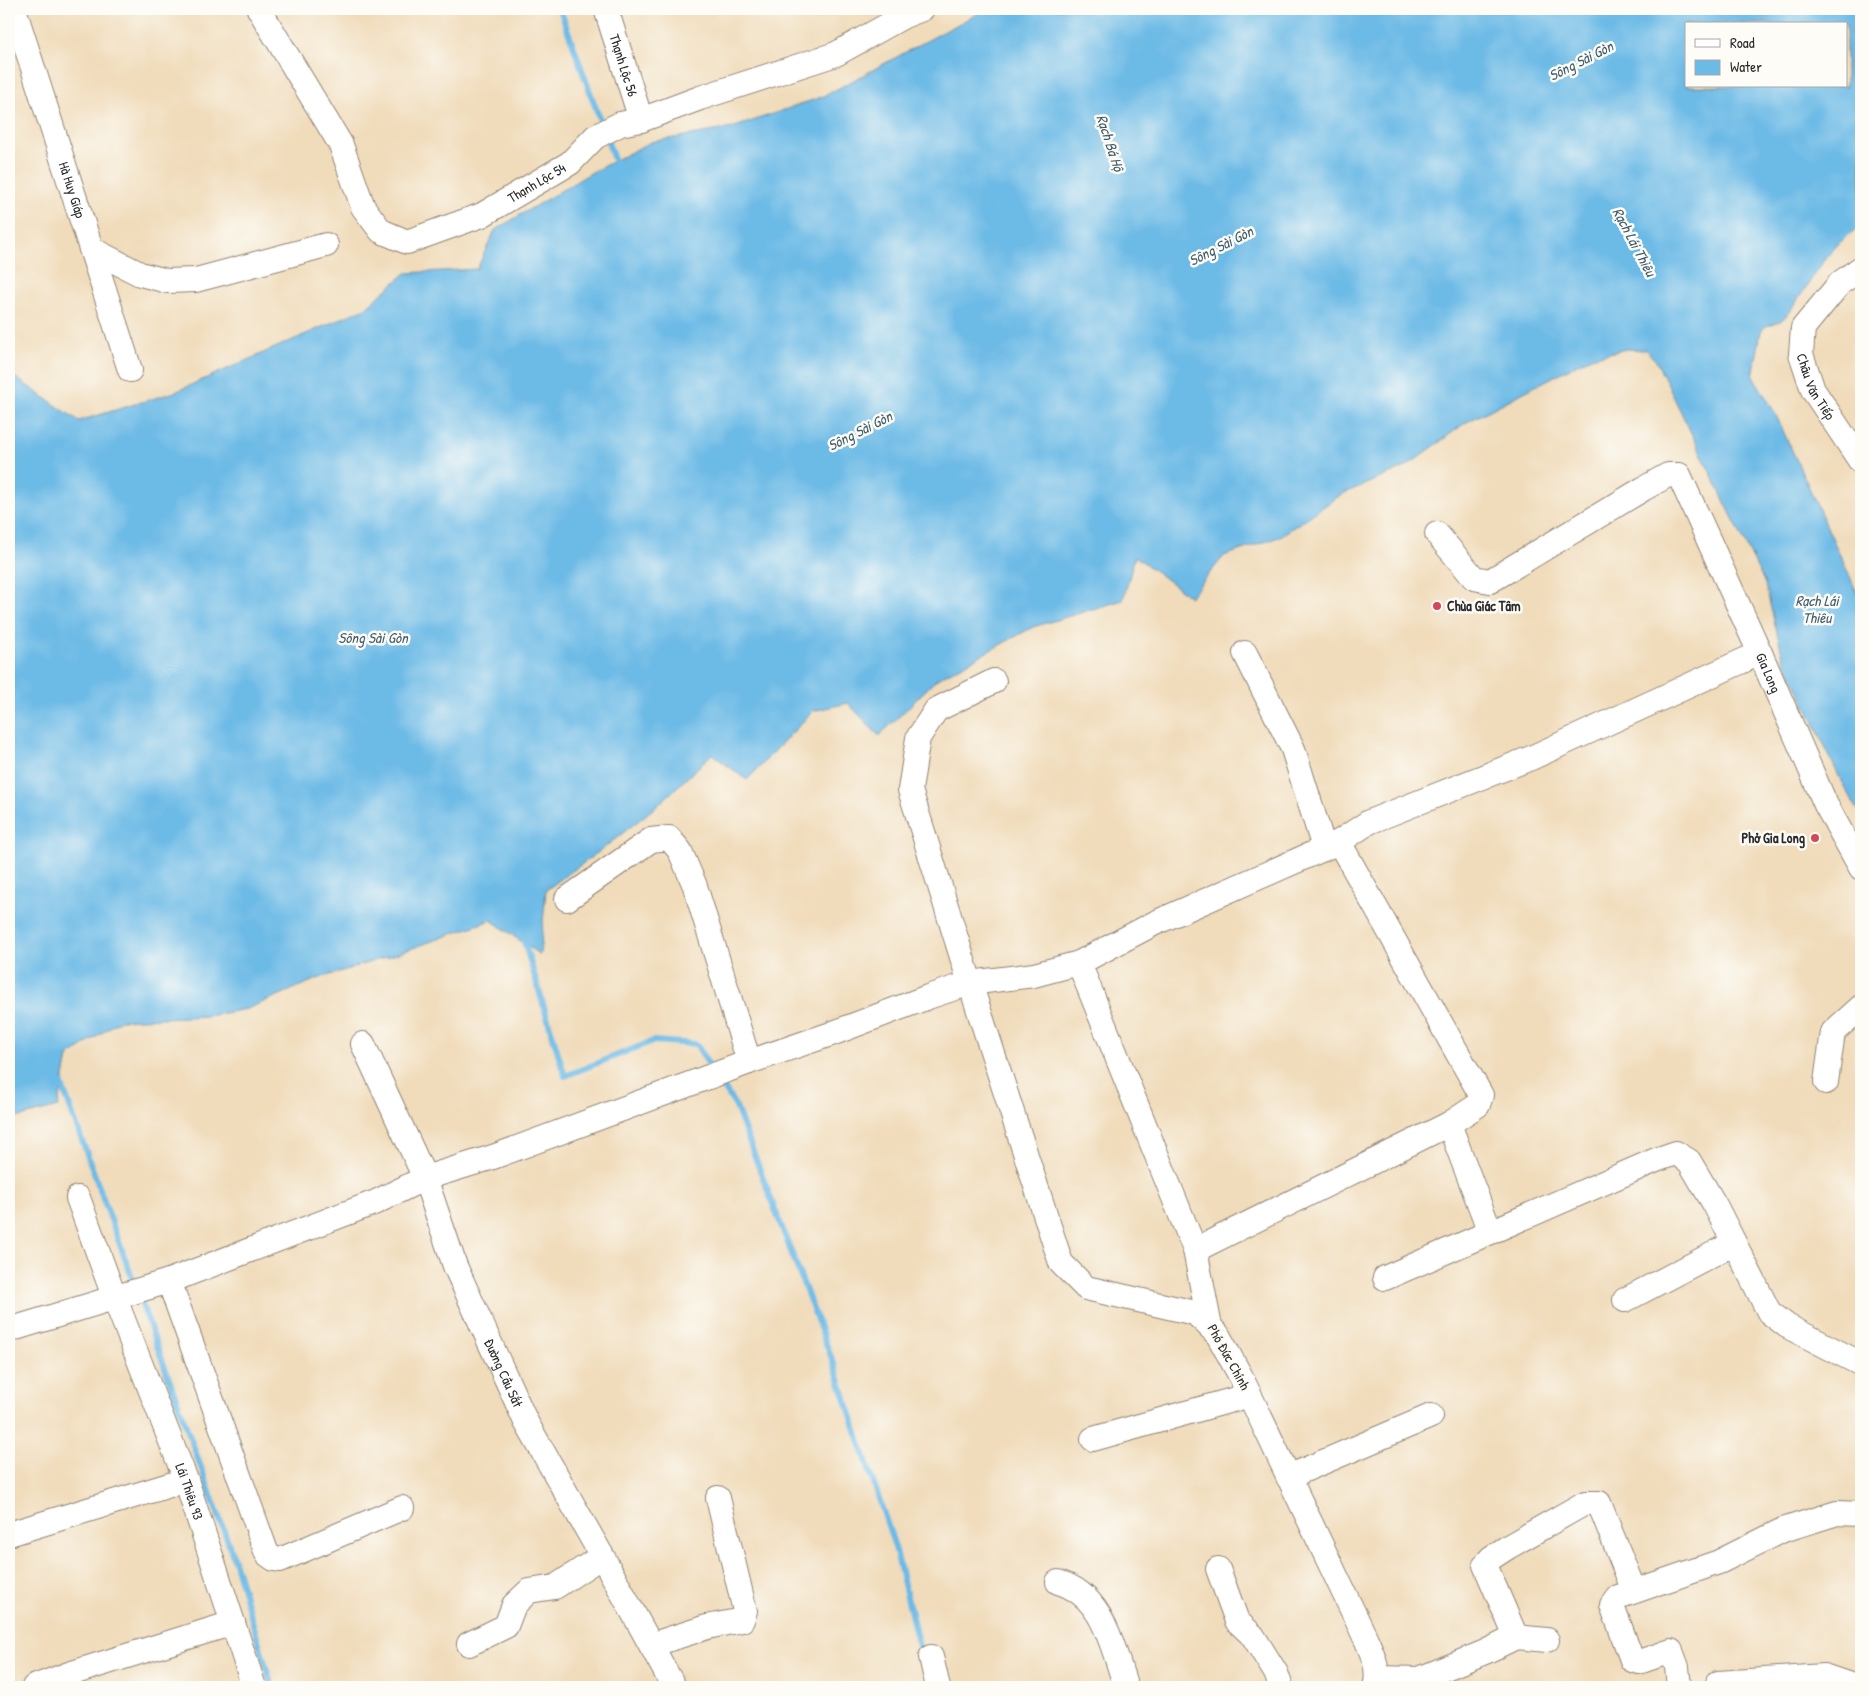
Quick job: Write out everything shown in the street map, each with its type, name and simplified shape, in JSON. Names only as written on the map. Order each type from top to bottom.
[{"type":"street","name":"Hà Huy Giáp","points":[[14,9],[130,370]]},
{"type":"street","name":"Thạnh Lộc 54","points":[[259,9],[341,145],[363,207],[381,231],[407,242],[482,215],[570,163],[595,137],[616,126],[641,120],[700,98],[836,54],[904,16],[922,9]]},
{"type":"street","name":"Thạnh Lộc 56","points":[[606,9],[641,120]]},
{"type":"street","points":[[91,249],[140,274],[168,282],[196,280],[326,245]]},
{"type":"street","name":"Châu Văn Tiếp","points":[[1861,268],[1840,283],[1803,328],[1800,354],[1813,390],[1861,462]]},
{"type":"street","name":"Gia Long","points":[[1437,534],[1474,578],[1490,580],[1668,475],[1680,475],[1826,805],[1861,868]]},
{"type":"street","points":[[1195,1250],[1449,1124],[1478,1105],[1481,1095],[1332,845],[1293,749],[1245,653]]},
{"type":"street","points":[[9,1330],[159,1284],[376,1202],[425,1178],[493,1157],[928,997],[970,983],[1034,975],[1079,963],[1155,923],[1332,845],[1369,822],[1531,758],[1760,653]]},
{"type":"street","points":[[994,681],[936,710],[918,738],[910,790],[970,983],[1061,1263],[1086,1288],[1195,1312],[1210,1327]]},
{"type":"street","points":[[567,899],[651,840],[669,838],[680,851],[695,886],[740,1066]]},
{"type":"street","name":"Phó Đức Chính","points":[[1079,963],[1195,1250],[1210,1327],[1218,1335],[1250,1395],[1371,1652],[1376,1682]]},
{"type":"street","points":[[1826,1082],[1833,1032],[1861,1007]]},
{"type":"street","name":"Đường Cầu Sắt","points":[[363,1044],[425,1178],[454,1266],[526,1422],[674,1687]]},
{"type":"street","points":[[1449,1124],[1490,1232]]},
{"type":"street","points":[[1385,1278],[1676,1153],[1689,1161],[1715,1205],[1769,1312],[1787,1326],[1861,1364]]},
{"type":"street","name":"Lái Thiêu 93","points":[[78,1198],[120,1297],[186,1480],[254,1687]]},
{"type":"street","points":[[1625,1300],[1734,1243]]},
{"type":"street","points":[[159,1284],[267,1554],[274,1559],[280,1560],[402,1508]]},
{"type":"street","points":[[1093,1440],[1250,1395]]},
{"type":"street","points":[[1288,1477],[1431,1416]]},
{"type":"street","points":[[9,1534],[186,1480]]},
{"type":"street","points":[[651,1645],[707,1627],[742,1620],[745,1611],[718,1498]]},
{"type":"street","points":[[1516,1637],[1485,1565],[1497,1554],[1585,1503],[1599,1503],[1634,1591]]},
{"type":"street","points":[[1679,1687],[1677,1667],[1671,1651],[1639,1662],[1632,1660],[1612,1604],[1618,1597],[1719,1562],[1783,1530],[1837,1513],[1861,1514]]},
{"type":"street","points":[[468,1644],[506,1626],[514,1605],[529,1591],[555,1587],[602,1556]]},
{"type":"street","points":[[1218,1568],[1237,1621],[1252,1636],[1276,1673],[1281,1687]]},
{"type":"street","points":[[1058,1582],[1071,1586],[1088,1599],[1103,1620],[1126,1687]]},
{"type":"street","points":[[34,1687],[68,1674],[233,1623]]},
{"type":"street","points":[[1376,1682],[1419,1679],[1516,1637],[1547,1640]]},
{"type":"street","points":[[931,1657],[938,1687]]},
{"type":"street","points":[[1718,1684],[1824,1676],[1856,1687]]},
{"type":"water","name":"Sông Sài Gòn","points":[[986,9],[1861,9],[1861,226],[1837,245],[1784,318],[1763,328],[1753,376],[1774,411],[1861,601],[1861,815],[1844,787],[1783,657],[1765,584],[1656,361],[1646,350],[1626,349],[1591,357],[1465,423],[1406,467],[1342,494],[1279,537],[1224,556],[1190,597],[1135,556],[1123,600],[1033,627],[937,679],[879,736],[848,703],[813,711],[747,780],[712,754],[658,805],[604,848],[546,890],[540,955],[491,920],[396,954],[317,979],[247,1009],[207,1016],[120,1020],[68,1057],[58,1107],[9,1120],[9,417],[13,376],[79,421],[175,392],[365,308],[406,273],[477,269],[495,230],[594,171],[651,142],[732,128],[824,96]]},
{"type":"waterway","points":[[560,9],[603,128]]},
{"type":"waterway","points":[[606,137],[617,168]]},
{"type":"waterway","points":[[523,938],[565,1076],[653,1041],[696,1044],[712,1070]]},
{"type":"waterway","points":[[59,1077],[135,1286]]},
{"type":"waterway","points":[[718,1078],[736,1107],[835,1367],[895,1547],[922,1659]]},
{"type":"waterway","points":[[139,1296],[231,1550],[272,1687]]},
{"type":"place","name":"Chùa Giác Tâm","points":[[1437,606]]},
{"type":"place","name":"Phở Gia Long","points":[[1815,838]]},
{"type":"water label","name":"Rạch Bá Hộ","points":[[1110,143]]},
{"type":"water label","name":"Rạch Lái Thiêu","points":[[1634,242]]},
{"type":"water label","name":"Rạch Lái Thiêu","points":[[1817,610]]}]
